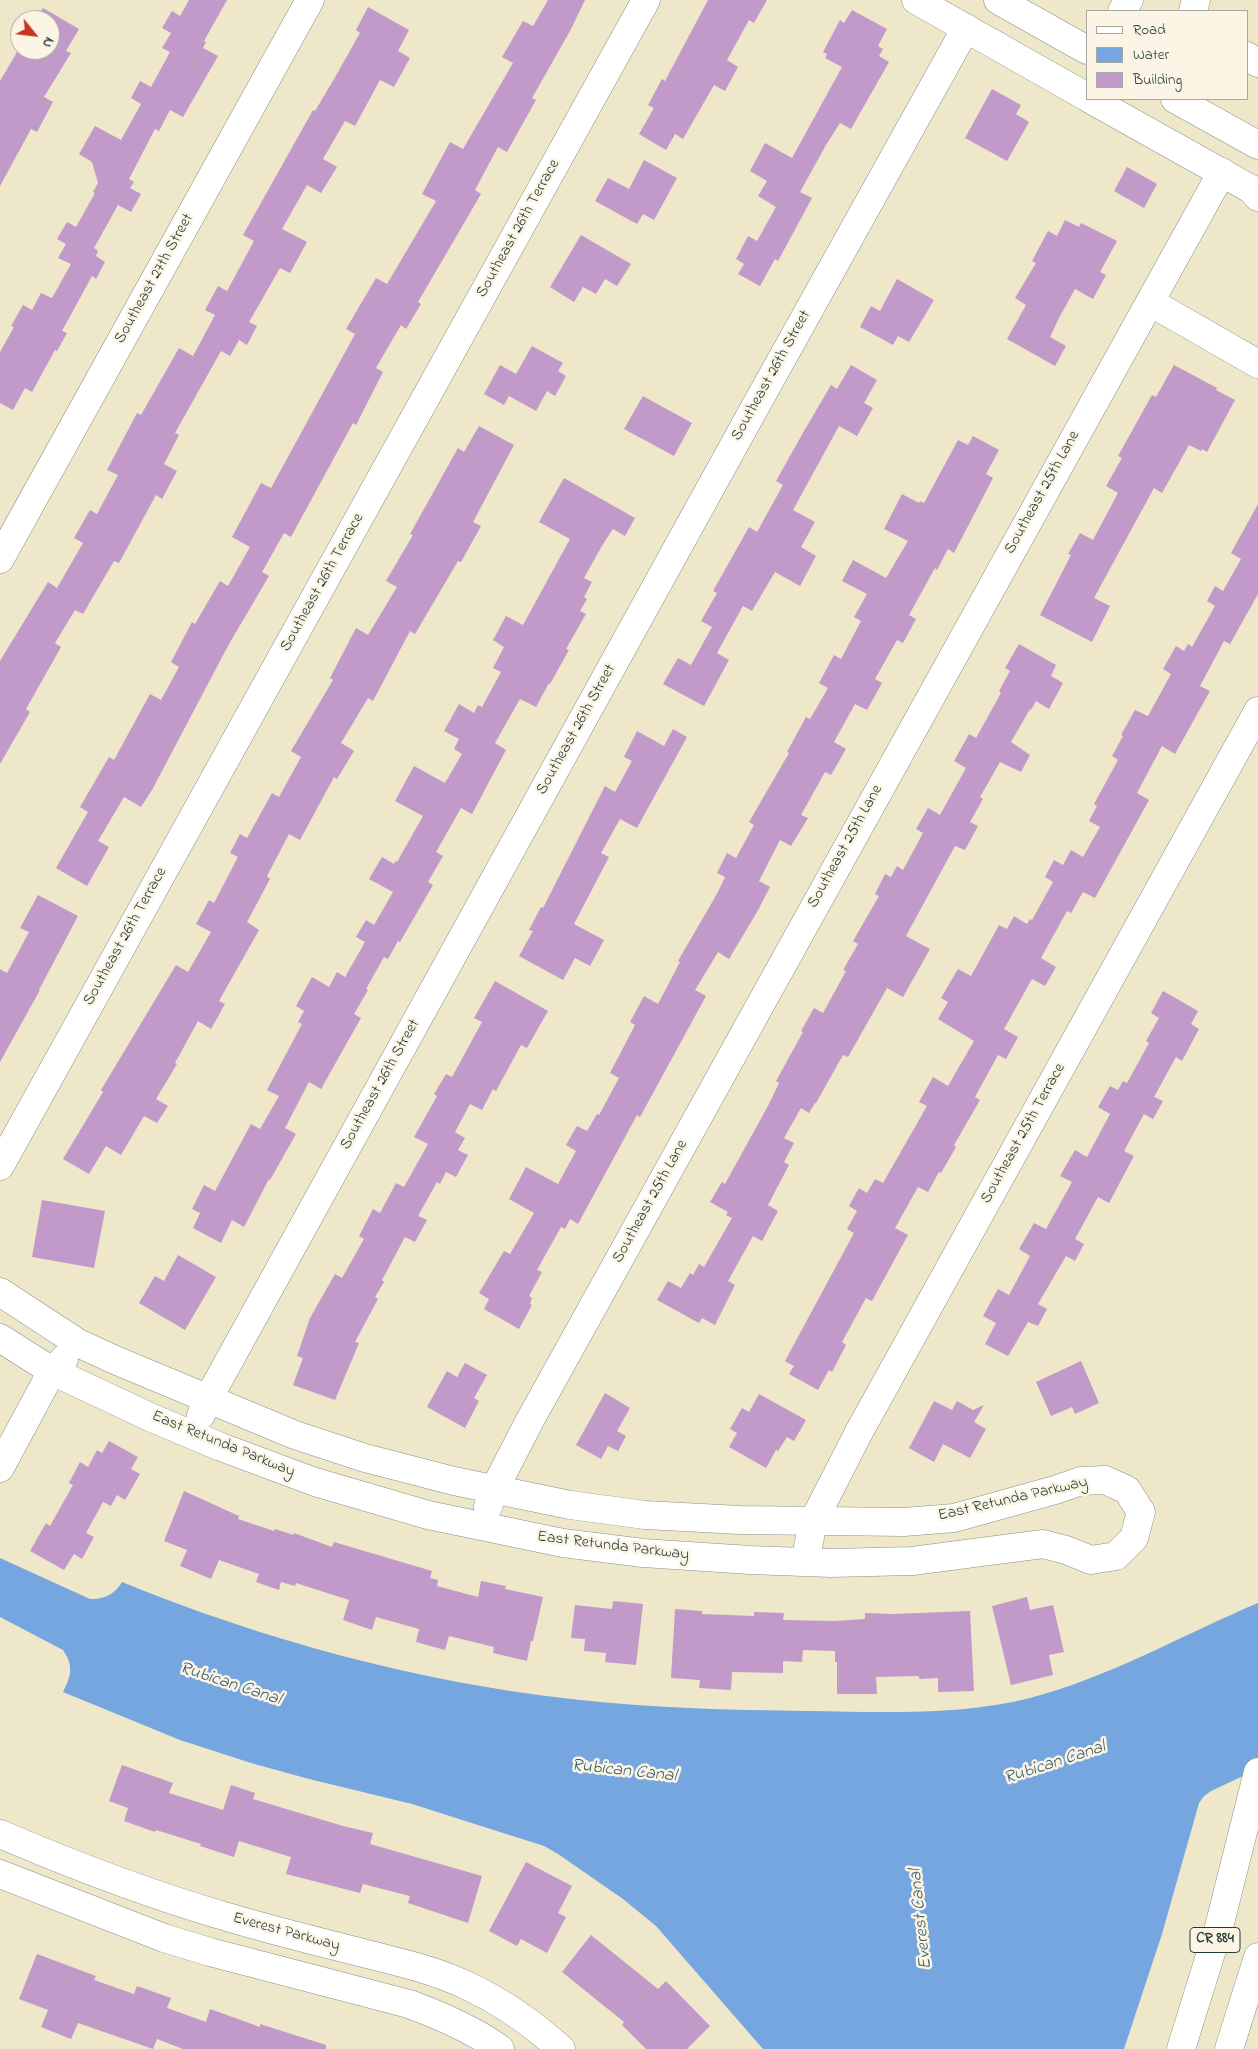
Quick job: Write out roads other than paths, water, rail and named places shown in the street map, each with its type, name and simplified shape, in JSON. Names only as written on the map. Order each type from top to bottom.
[{"type":"main road","name":"Southeast 27th Street","points":[[0,559],[310,0]]},
{"type":"main road","name":"Southeast 26th Terrace","points":[[0,1166],[646,0]]},
{"type":"main road","points":[[916,0],[1085,91]]},
{"type":"main road","points":[[998,0],[1086,49]]},
{"type":"main road","name":"Southeast 26th Street","points":[[193,1435],[208,1400],[966,28]]},
{"type":"main road","points":[[1100,100],[1256,193]]},
{"type":"main road","points":[[1177,100],[1258,145]]},
{"type":"main road","name":"Southeast 25th Lane","points":[[481,1527],[494,1490],[529,1422],[1222,172]]},
{"type":"main road","points":[[1150,302],[1258,364]]},
{"type":"main road","name":"Southeast 25th Terrace","points":[[805,1562],[813,1522],[859,1432],[1258,711]]},
{"type":"main road","name":"East Retunda Parkway","points":[[0,1292],[78,1343],[208,1400],[295,1435],[365,1458],[494,1490],[570,1505],[645,1515],[813,1522],[904,1522],[954,1518],[1081,1481],[1105,1480],[1127,1490],[1141,1512],[1134,1538],[1116,1556],[1091,1560],[1066,1550],[1043,1544],[912,1561],[805,1562],[643,1553],[563,1543],[428,1515],[315,1482],[193,1435],[52,1371],[0,1338]]},
{"type":"main road","points":[[0,1468],[52,1371],[78,1343]]},
{"type":"main road","name":"CR 884","points":[[1181,2049],[1219,1927],[1258,1772]]},
{"type":"main road","name":"Everest Parkway","points":[[0,1834],[58,1858],[161,1896],[264,1928],[411,1964],[467,1986],[519,2015],[562,2049]]},
{"type":"main road","points":[[0,1874],[164,1938],[210,1952],[409,2004],[437,2014],[464,2027],[500,2049]]},
{"type":"main road","points":[[352,1989],[363,1953]]},
{"type":"main road","name":"CR 884","points":[[1229,2049],[1258,1957]]},
{"type":"water","points":[[0,1558],[90,1599],[109,1595],[122,1582],[176,1603],[286,1640],[342,1656],[456,1682],[571,1699],[630,1705],[718,1709],[919,1712],[1004,1704],[1030,1698],[1089,1679],[1258,1603],[1258,1769],[1211,1791],[1199,1803],[1162,1934],[1124,2049],[763,2049],[656,1926],[623,1899],[544,1846],[412,1804],[251,1763],[180,1740],[63,1692],[68,1681],[70,1666],[63,1650],[0,1617]]},
{"type":"water label","name":"Rubican Canal","points":[[230,1685]]},
{"type":"water label","name":"Rubican Canal","points":[[1055,1764]]},
{"type":"water label","name":"Rubican Canal","points":[[624,1772]]},
{"type":"water label","name":"Everest Canal","points":[[922,1919]]}]
